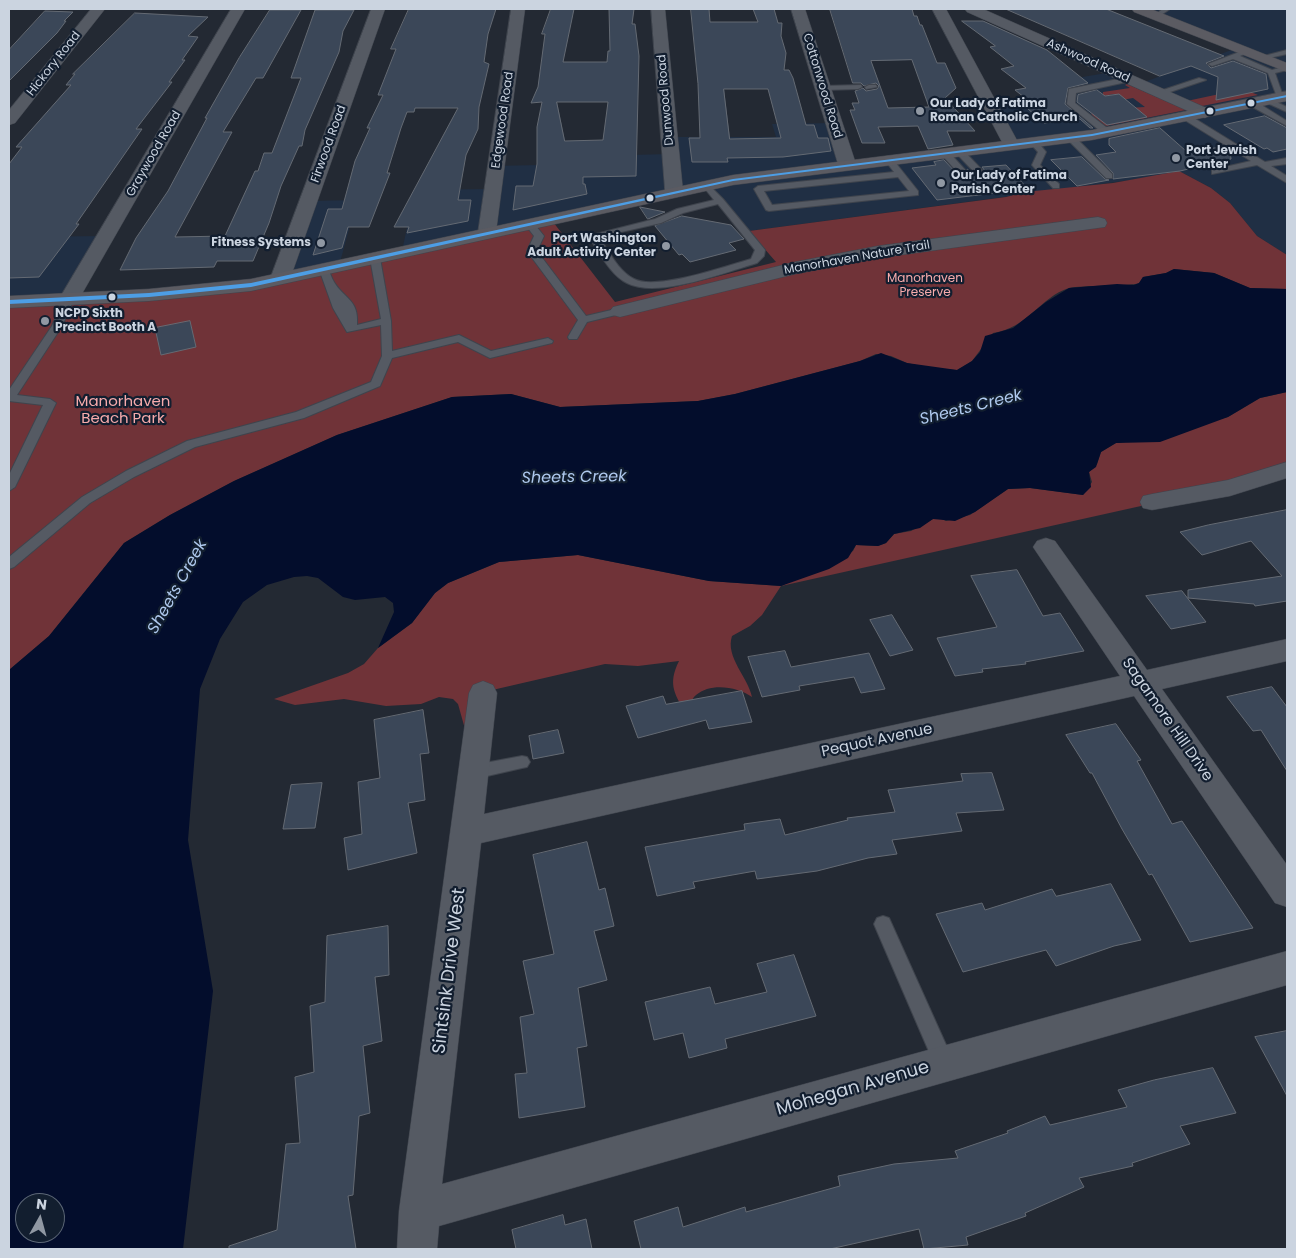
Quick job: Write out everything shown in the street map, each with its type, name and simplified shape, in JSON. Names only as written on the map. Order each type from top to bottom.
[{"type":"street","name":"Hickory Road","points":[[9,120],[98,9]]},
{"type":"street","name":"Graywood Road","points":[[69,299],[238,9]]},
{"type":"street","name":"Firwood Road","points":[[280,279],[378,9]]},
{"type":"street","name":"Edgewood Road","points":[[487,232],[518,9]]},
{"type":"street","name":"Dunwood Road","points":[[658,9],[674,191]]},
{"type":"street","name":"Cottonwood Road","points":[[798,9],[846,164]]},
{"type":"street","points":[[939,9],[1011,144]]},
{"type":"street","name":"Ashwood Road","points":[[972,9],[1205,113]]},
{"type":"street","points":[[1139,9],[1162,12],[1240,54],[1260,58],[1287,68]]},
{"type":"street","points":[[9,302],[217,290],[280,279],[328,277],[375,258],[706,184],[756,182],[846,164],[1108,133],[1275,101]]},
{"type":"street","name":"Manorhaven Nature Trail","points":[[620,310],[795,268],[878,252],[1098,222]]},
{"type":"street","points":[[1152,502],[1230,488],[1287,470]]},
{"type":"street","name":"Sagamore Hill Drive","points":[[1046,547],[1287,892]]},
{"type":"street","name":"Pequot Avenue","points":[[468,832],[1287,650]]},
{"type":"street","name":"Sintsink Drive West","points":[[417,1249],[419,1211],[468,832],[483,693]]},
{"type":"street","name":"Mohegan Avenue","points":[[419,1211],[1287,968]]},
{"type":"lane","points":[[1260,58],[1287,52]]},
{"type":"lane","points":[[1212,64],[1240,54],[1271,72],[1287,68]]},
{"type":"lane","points":[[1271,72],[1275,101],[1287,124]]},
{"type":"lane","points":[[1108,133],[1071,104],[1072,91],[1128,79]]},
{"type":"lane","points":[[1158,93],[1202,80]]},
{"type":"lane","points":[[823,88],[858,87]]},
{"type":"lane","points":[[1186,117],[1287,180]]},
{"type":"lane","points":[[1071,138],[1109,176]]},
{"type":"lane","points":[[1033,142],[1042,152],[1036,165],[1056,186]]},
{"type":"lane","points":[[952,151],[980,173]]},
{"type":"lane","points":[[952,151],[964,174]]},
{"type":"lane","points":[[888,159],[900,174],[915,194],[769,208],[756,182],[900,174]]},
{"type":"lane","points":[[1215,172],[1287,160]]},
{"type":"lane","points":[[706,184],[720,201],[760,250],[760,256],[754,261],[664,285],[643,285],[633,283],[625,276],[593,236],[658,221],[680,211],[720,201]]},
{"type":"lane","points":[[529,223],[539,236],[532,250],[583,320]]},
{"type":"lane","points":[[9,564],[86,500],[130,474],[191,444],[300,415],[376,384],[387,356],[386,321],[375,258]]},
{"type":"lane","points":[[328,277],[346,299],[354,314],[351,330],[386,321]]},
{"type":"lane","points":[[9,488],[50,403],[9,398],[57,326],[69,299]]},
{"type":"lane","points":[[573,337],[583,320],[620,310]]},
{"type":"lane","points":[[387,356],[459,338],[490,356],[548,341]]},
{"type":"lane","points":[[474,772],[522,762]]},
{"type":"lane","points":[[883,924],[944,1064]]},
{"type":"shaded area","points":[[1139,9],[1287,9],[1287,255],[1257,236],[1230,203],[1211,188],[1183,173],[749,231],[709,184],[402,251],[415,190],[491,189],[494,166],[585,164],[586,156],[671,154],[670,137],[776,137],[772,124],[834,123],[847,164],[1011,144],[989,103],[1060,93],[1047,83],[1112,72],[1139,84],[1237,48]]},
{"type":"shaded area","points":[[357,200],[339,266],[280,279],[309,201]]},
{"type":"shaded area","points":[[106,236],[69,299],[9,302],[9,237]]},
{"type":"green space","points":[[1127,84],[1186,110],[1106,126],[1092,115],[1090,110],[1145,107],[1133,98],[1122,100],[1114,94],[1103,96],[1103,92],[1130,88],[1125,85]]},
{"type":"green space","points":[[1243,89],[1258,95],[1197,107],[1182,102]]},
{"type":"green space","points":[[1179,171],[1211,188],[1230,203],[1257,236],[1287,255],[1287,289],[1250,288],[1214,273],[1174,269],[1166,273],[1143,277],[1139,283],[1135,284],[1069,288],[1050,298],[1016,325],[993,333],[972,361],[957,370],[929,368],[907,363],[891,356],[876,354],[860,361],[735,394],[698,401],[560,407],[511,394],[452,397],[337,435],[234,481],[170,515],[124,543],[49,636],[9,670],[9,301],[217,290],[550,218],[615,302],[776,262],[749,231],[1006,197],[1025,192],[1113,183]]},
{"type":"green space","points":[[1287,392],[1287,470],[1267,478],[781,586],[853,551],[856,545],[878,546],[886,543],[894,534],[911,531],[933,519],[939,518],[946,521],[970,515],[1008,489],[1030,488],[1083,495],[1092,482],[1089,472],[1097,464],[1101,452],[1116,443],[1132,441],[1228,417],[1260,398]]},
{"type":"green space","points":[[578,555],[709,581],[781,586],[762,615],[750,626],[732,636],[731,644],[734,659],[750,689],[752,697],[724,687],[709,688],[694,697],[690,705],[688,717],[674,690],[675,669],[679,661],[638,666],[605,664],[488,691],[465,729],[458,704],[453,699],[439,697],[421,704],[386,706],[344,699],[295,705],[274,699],[348,673],[364,664],[378,648],[412,623],[435,593],[448,583],[499,562]]},
{"type":"water","name":"Sheets Creek","points":[[1174,269],[1214,273],[1250,288],[1287,289],[1287,392],[1260,398],[1228,417],[1160,442],[1116,443],[1101,452],[1096,467],[1089,472],[1091,487],[1083,495],[1030,488],[1008,489],[975,512],[955,521],[933,519],[920,528],[894,534],[886,543],[878,546],[856,545],[848,558],[829,569],[781,586],[709,581],[578,555],[499,562],[448,583],[435,593],[412,623],[378,648],[394,612],[393,603],[385,597],[355,600],[343,597],[318,578],[307,576],[294,577],[267,585],[243,602],[220,639],[200,689],[188,840],[213,991],[183,1249],[9,1249],[9,670],[49,636],[124,543],[170,515],[234,481],[337,435],[452,397],[511,394],[560,407],[698,401],[735,394],[860,361],[881,353],[907,363],[957,370],[972,361],[980,352],[985,336],[1013,328],[1046,302],[1069,288],[1117,284],[1134,285],[1139,283],[1143,277],[1166,273]]},
{"type":"building","points":[[409,9],[496,9],[488,34],[484,62],[489,64],[479,107],[478,129],[466,155],[458,200],[471,200],[468,221],[407,233],[409,227],[394,227],[458,108],[415,108],[414,112],[407,112],[387,173],[390,173],[369,227],[348,227],[342,248],[313,255],[328,209],[342,209],[355,161],[370,128],[367,128],[383,95],[378,95],[396,49],[391,49]]},
{"type":"building","points":[[551,9],[574,9],[563,62],[607,62],[608,51],[610,51],[609,9],[634,9],[632,24],[635,24],[639,56],[636,176],[583,177],[583,184],[585,184],[587,194],[513,210],[516,186],[533,186],[537,164],[537,127],[542,102],[531,103],[538,87],[545,34],[542,34]],"holes":[[[557,102],[608,102],[603,140],[565,141]]]},
{"type":"building","points":[[691,9],[709,9],[710,22],[758,22],[753,9],[774,9],[778,23],[782,23],[781,36],[786,53],[784,70],[789,70],[793,78],[806,125],[814,125],[818,138],[828,138],[831,151],[783,157],[727,158],[728,162],[692,162],[689,138],[700,138],[698,84]],"holes":[[[724,89],[768,89],[781,138],[730,139]]]},
{"type":"building","points":[[830,9],[912,9],[914,16],[917,16],[920,25],[922,25],[937,63],[945,63],[956,88],[945,98],[975,131],[947,131],[953,145],[928,149],[918,126],[878,127],[885,143],[862,143],[850,110],[855,110],[852,103],[859,103],[855,91],[863,88],[866,91],[877,89],[879,86],[876,83],[864,86],[861,83],[853,83]],"holes":[[[912,60],[929,107],[888,108],[871,61]]]},
{"type":"building","points":[[1006,9],[1106,9],[1224,56],[1206,63],[1211,68],[1233,61],[1266,74],[1268,89],[1216,100],[1218,77],[1191,66],[1160,76]]},
{"type":"building","points":[[270,10],[301,10],[263,78],[256,78],[223,132],[232,132],[175,237],[225,236],[255,171],[258,171],[264,153],[272,153],[301,78],[291,78],[315,10],[354,10],[343,31],[339,52],[305,130],[302,146],[299,146],[281,186],[269,223],[253,261],[217,261],[214,267],[120,270],[136,238],[168,191],[207,118],[205,118],[239,58]]},
{"type":"building","points":[[45,11],[73,12],[64,21],[66,21],[57,33],[9,81],[9,50]]},
{"type":"building","points":[[135,13],[208,17],[188,36],[198,37],[182,60],[185,60],[169,82],[172,82],[136,129],[142,129],[76,224],[79,224],[39,277],[9,278],[9,164],[22,147],[16,147],[71,85],[66,85],[75,74],[73,74]]},
{"type":"building","points":[[962,21],[983,21],[1047,50],[1088,83],[1068,88],[1065,104],[1093,128],[1090,128],[1080,119],[1044,123],[1020,102],[1029,101],[1015,90],[1026,88],[1001,69],[1014,66],[990,47],[995,46]]},
{"type":"building","points":[[1097,90],[1105,96],[1119,94],[1147,117],[1107,125],[1077,102],[1078,95]]},
{"type":"building","points":[[1265,116],[1287,128],[1287,149],[1273,152],[1267,148],[1264,149],[1224,125]]},
{"type":"building","points":[[1160,128],[1186,151],[1224,147],[1230,150],[1231,159],[1180,171],[1113,179],[1113,173],[1096,155],[1116,152],[1109,145],[1109,139]]},
{"type":"building","points":[[1082,157],[1105,179],[1109,180],[1077,186],[1051,160]]},
{"type":"building","points":[[944,160],[961,178],[968,177],[967,169],[976,176],[983,177],[985,171],[982,167],[1006,165],[1028,189],[937,200],[912,168],[936,165],[934,162]]},
{"type":"building","points":[[640,207],[665,212],[648,219]]},
{"type":"building","points":[[682,216],[731,225],[744,239],[729,243],[736,250],[690,262],[682,254],[679,255],[655,226]]},
{"type":"building","points":[[190,321],[196,347],[161,355],[155,328]]},
{"type":"building","points":[[1287,510],[1287,601],[1255,606],[1254,604],[1188,598],[1188,590],[1282,576],[1251,541],[1202,555],[1180,532]]},
{"type":"building","points":[[1017,570],[1043,616],[1060,613],[1084,651],[1025,662],[1026,664],[982,669],[983,672],[955,676],[937,638],[997,627],[971,576]]},
{"type":"building","points":[[1182,591],[1206,622],[1171,629],[1146,596]]},
{"type":"building","points":[[892,615],[913,650],[890,656],[870,620]]},
{"type":"building","points":[[785,651],[791,667],[869,653],[885,689],[861,693],[854,677],[799,686],[800,690],[762,697],[748,657]]},
{"type":"building","points":[[1272,687],[1287,707],[1287,771],[1261,730],[1253,731],[1227,697]]},
{"type":"building","points":[[742,691],[752,722],[709,729],[706,720],[638,738],[626,706],[663,696],[666,704]]},
{"type":"building","points":[[423,710],[429,753],[420,754],[425,800],[408,803],[417,853],[348,870],[344,838],[362,834],[358,782],[380,778],[374,720]]},
{"type":"building","points":[[1116,724],[1141,760],[1137,761],[1172,824],[1182,821],[1253,928],[1190,942],[1152,874],[1149,875],[1122,829],[1092,773],[1090,773],[1066,735]]},
{"type":"building","points":[[558,730],[564,753],[533,759],[529,736]]},
{"type":"building","points":[[992,773],[1004,810],[956,813],[962,831],[892,840],[897,854],[868,858],[817,871],[757,879],[755,871],[693,882],[695,888],[657,896],[645,847],[745,830],[744,824],[780,819],[785,835],[848,820],[847,818],[895,812],[888,790],[963,781],[961,774]]},
{"type":"building","points":[[322,783],[315,828],[283,829],[291,785]]},
{"type":"building","points":[[587,842],[599,890],[605,888],[614,926],[594,931],[607,980],[578,988],[587,1046],[577,1048],[585,1107],[519,1118],[515,1074],[527,1073],[520,1017],[534,1014],[523,961],[554,954],[533,855]]},
{"type":"building","points":[[1111,884],[1141,940],[1114,946],[1056,966],[1046,950],[963,972],[936,914],[982,903],[985,910],[1052,889],[1056,896]]},
{"type":"building","points":[[388,926],[389,975],[375,977],[382,1041],[363,1046],[370,1113],[359,1116],[353,1195],[348,1196],[356,1249],[229,1249],[229,1246],[277,1230],[286,1144],[300,1143],[295,1077],[314,1072],[310,1006],[325,1002],[327,936]]},
{"type":"building","points":[[794,955],[816,1016],[725,1039],[727,1048],[689,1058],[683,1033],[654,1040],[645,1002],[710,987],[715,1004],[767,992],[757,964]]},
{"type":"building","points":[[1287,1031],[1287,1096],[1255,1037]]},
{"type":"building","points":[[1213,1068],[1236,1113],[1180,1126],[1190,1144],[1132,1163],[1133,1166],[1079,1178],[1084,1187],[1025,1213],[1026,1216],[966,1237],[968,1245],[924,1249],[919,1229],[830,1249],[641,1249],[634,1221],[678,1207],[683,1227],[745,1207],[746,1212],[840,1186],[838,1176],[894,1164],[958,1158],[955,1151],[1008,1133],[1007,1131],[1045,1116],[1050,1125],[1127,1107],[1118,1090],[1154,1080]]},
{"type":"building","points":[[563,1215],[565,1225],[586,1219],[592,1249],[516,1249],[512,1230]]},
{"type":"transit line","points":[[9,302],[149,295],[251,285],[733,180],[1092,135],[1287,96]]},
{"type":"place","name":"Our Lady of Fatima Roman Catholic Church","points":[[920,111]]},
{"type":"place","name":"Port Jewish Center","points":[[1176,158]]},
{"type":"place","name":"Our Lady of Fatima Parish Center","points":[[941,183]]},
{"type":"place","name":"Fitness Systems","points":[[321,243]]},
{"type":"place","name":"Port Washington Adult Activity Center","points":[[666,246]]},
{"type":"place","name":"NCPD Sixth Precinct Booth A","points":[[45,321]]},
{"type":"park label","name":"Manorhaven Preserve","points":[[925,286]]},
{"type":"park label","name":"Manorhaven Beach Park","points":[[123,410]]}]
